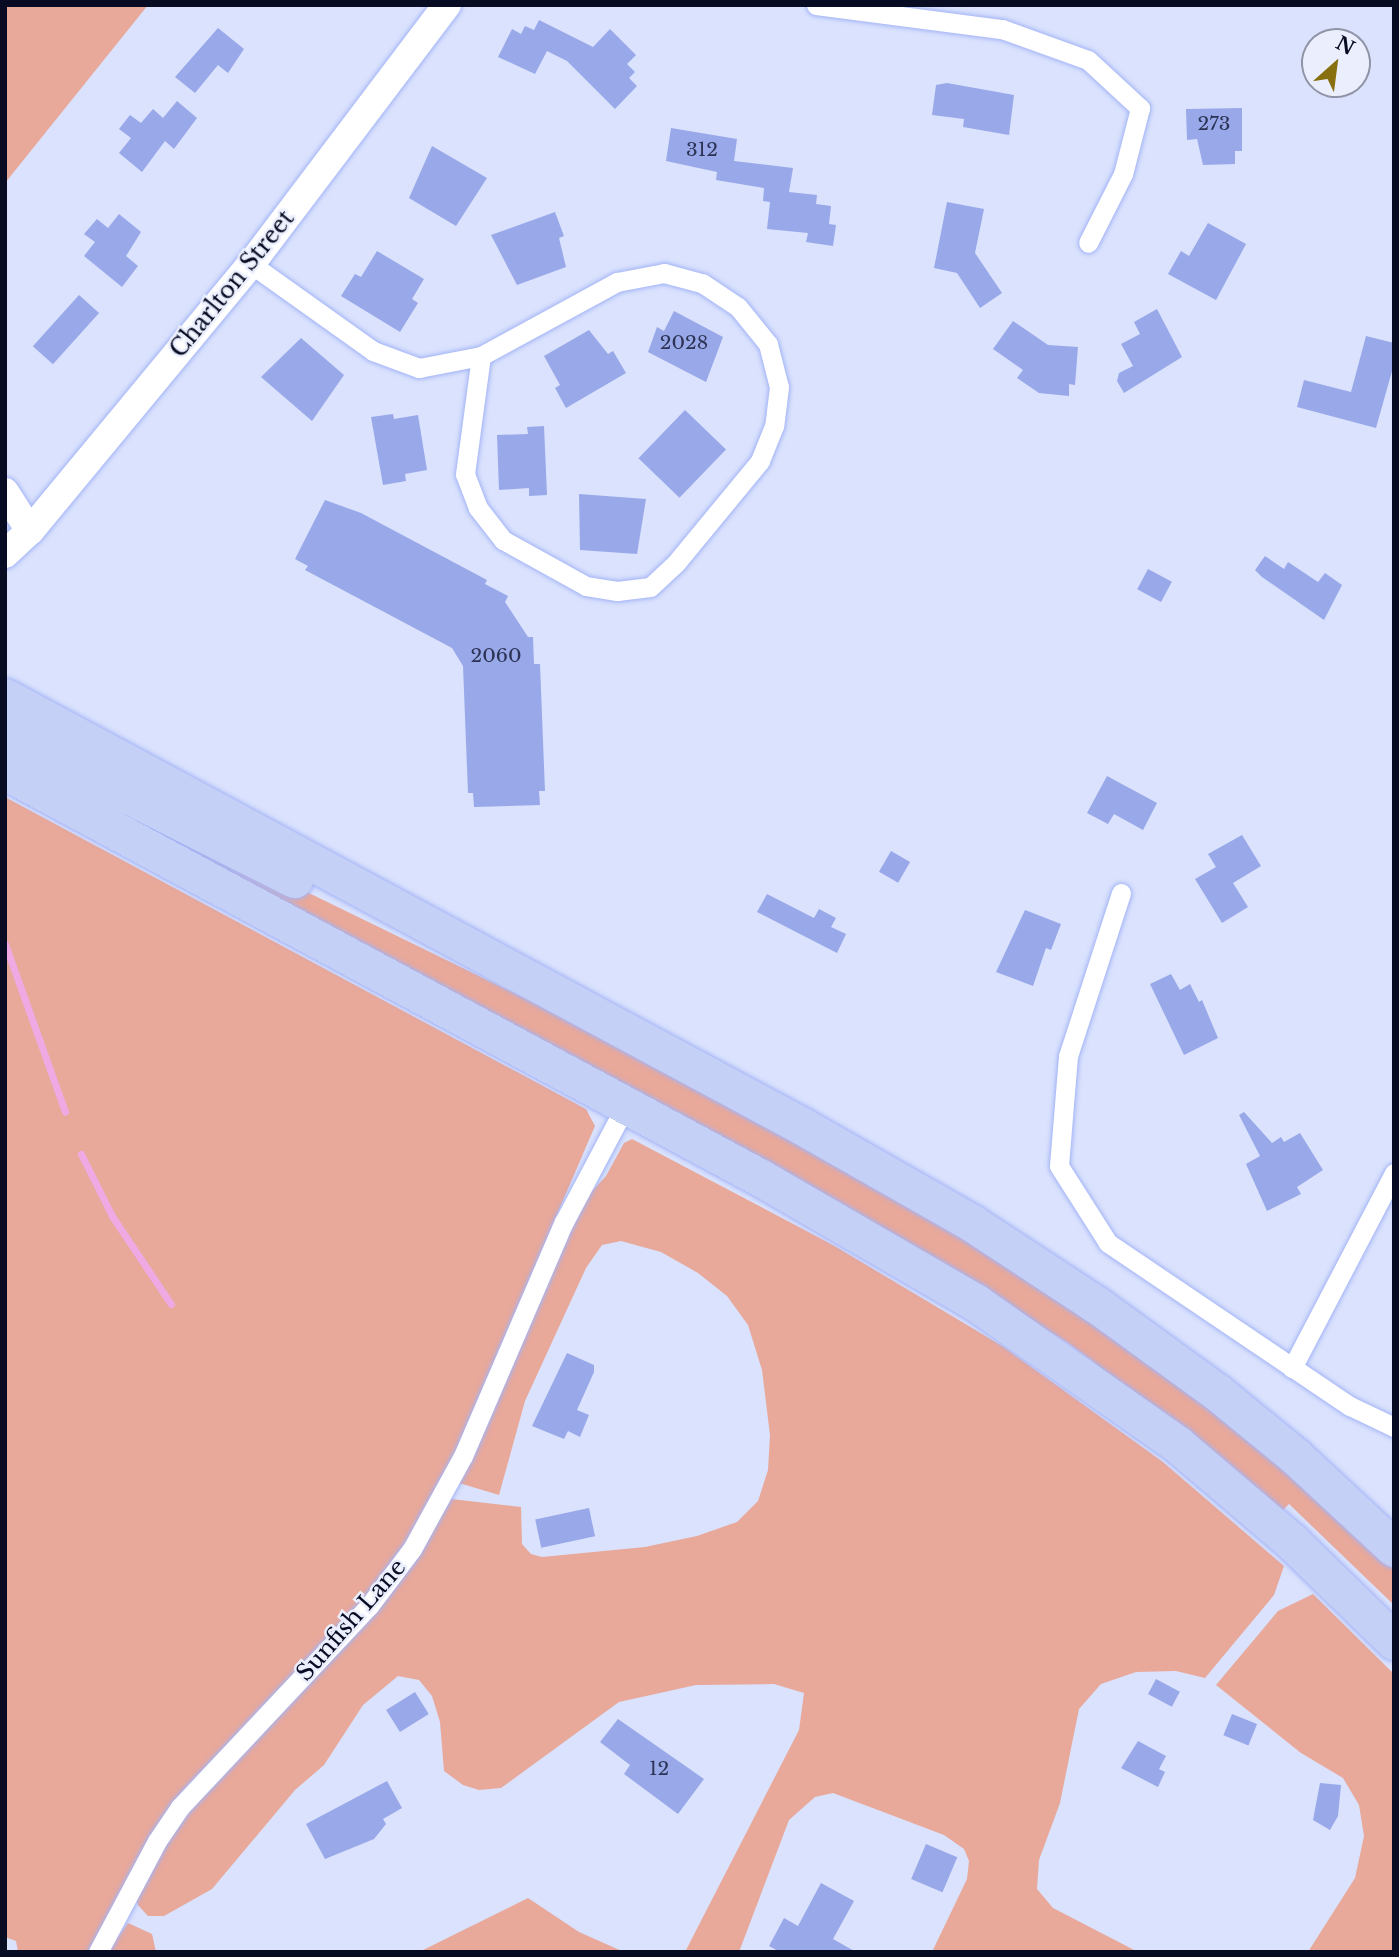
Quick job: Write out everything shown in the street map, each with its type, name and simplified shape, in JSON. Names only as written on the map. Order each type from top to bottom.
[{"type":"highway","points":[[5,697],[918,1190],[1055,1276],[1218,1393],[1296,1456],[1394,1548]]},
{"type":"highway","points":[[5,733],[417,939],[576,1004]]},
{"type":"highway","points":[[5,771],[626,1105],[891,1251],[1059,1357],[1254,1508],[1394,1641]]},
{"type":"street","name":"Charlton Street","points":[[5,554],[30,531],[251,264],[447,5]]},
{"type":"street","points":[[816,5],[1002,29],[1088,60],[1140,108],[1123,174],[1088,243]]},
{"type":"street","points":[[251,264],[373,351],[419,368],[481,356],[617,282],[664,273],[702,283],[738,307],[768,344],[779,387],[774,426],[760,461],[676,563],[650,587],[617,591],[586,586],[503,540],[478,508],[465,474],[481,356]]},
{"type":"street","points":[[5,492],[30,531]]},
{"type":"street","points":[[1121,893],[1068,1056],[1059,1166],[1108,1243],[1241,1329],[1292,1368],[1350,1406],[1394,1427]]},
{"type":"street","name":"Sunfish Lane","points":[[98,1952],[157,1841],[180,1807],[369,1606],[412,1549],[463,1456],[564,1222],[626,1105]]},
{"type":"street","points":[[1292,1368],[1394,1172]]},
{"type":"shaded area","points":[[5,5],[148,5],[5,183]]},
{"type":"shaded area","points":[[5,753],[141,811],[600,1035],[877,1185],[1004,1262],[1167,1375],[1322,1502],[1394,1570],[1394,1605],[1289,1504],[1282,1511],[1187,1432],[1068,1343],[899,1237]]},
{"type":"shaded area","points":[[5,797],[586,1109],[595,1126],[445,1476],[412,1535],[358,1607],[186,1787],[164,1815],[89,1952],[18,1952],[16,1941],[5,1937]]},
{"type":"shaded area","points":[[632,1139],[833,1245],[1004,1347],[1163,1462],[1284,1566],[1274,1595],[1205,1678],[1176,1671],[1136,1672],[1101,1684],[1079,1709],[1060,1803],[1039,1860],[1037,1889],[1053,1908],[1138,1952],[932,1952],[967,1879],[969,1861],[964,1849],[944,1835],[833,1793],[815,1797],[789,1820],[739,1952],[685,1952],[799,1730],[804,1693],[774,1684],[696,1685],[619,1702],[501,1788],[479,1790],[463,1785],[444,1771],[440,1722],[432,1696],[419,1680],[398,1676],[363,1705],[324,1765],[295,1790],[212,1889],[164,1916],[148,1916],[138,1905],[136,1898],[163,1845],[186,1812],[419,1554],[451,1499],[521,1507],[522,1544],[531,1554],[542,1557],[645,1547],[697,1536],[737,1522],[758,1501],[768,1470],[770,1435],[762,1370],[748,1325],[727,1296],[698,1273],[661,1252],[621,1241],[602,1245],[586,1268],[525,1401],[499,1495],[459,1483],[583,1201],[606,1176],[624,1143]]},
{"type":"shaded area","points":[[1313,1594],[1394,1674],[1394,1952],[1308,1952],[1355,1878],[1364,1836],[1359,1805],[1343,1778],[1301,1753],[1216,1685],[1278,1611]]},
{"type":"shaded area","points":[[528,1898],[579,1932],[624,1952],[419,1952]]},
{"type":"shaded area","points":[[128,1923],[152,1934],[156,1952],[107,1952]]},
{"type":"building","points":[[539,20],[593,47],[610,29],[636,55],[627,64],[635,72],[629,78],[637,86],[615,109],[567,61],[547,51],[535,74],[498,57],[512,29],[521,34],[525,26],[534,30]]},
{"type":"building","points":[[218,28],[244,49],[228,73],[218,65],[195,93],[175,77]]},
{"type":"building","points":[[947,83],[1014,95],[1009,135],[963,127],[964,119],[932,115],[936,85]]},
{"type":"building","points":[[177,101],[197,118],[174,149],[165,141],[142,172],[119,153],[131,138],[119,129],[130,115],[141,123],[153,109],[163,118]]},
{"type":"building","points":[[1242,108],[1242,151],[1235,151],[1235,164],[1203,165],[1197,139],[1187,140],[1186,109]]},
{"type":"building","points":[[671,128],[737,139],[734,161],[793,168],[789,192],[817,195],[816,204],[831,206],[829,224],[836,225],[833,246],[806,242],[808,233],[767,229],[770,202],[763,201],[764,188],[716,180],[717,172],[666,161]]},
{"type":"building","points":[[432,146],[487,178],[456,226],[409,198]]},
{"type":"building","points":[[947,202],[984,209],[975,253],[1002,293],[980,308],[957,273],[934,268]]},
{"type":"building","points":[[555,212],[564,236],[559,238],[566,267],[517,285],[491,235]]},
{"type":"building","points":[[119,214],[141,232],[126,256],[138,266],[122,287],[84,256],[95,242],[84,234],[97,219],[108,228]]},
{"type":"building","points":[[1208,223],[1246,244],[1216,300],[1168,274],[1181,251],[1189,256]]},
{"type":"building","points":[[377,251],[424,279],[412,299],[418,303],[400,332],[341,296],[355,274],[361,277]]},
{"type":"building","points":[[79,295],[99,313],[53,364],[33,346]]},
{"type":"building","points":[[1157,309],[1182,357],[1124,393],[1117,381],[1119,373],[1133,366],[1121,344],[1140,334],[1134,322]]},
{"type":"building","points":[[674,311],[723,337],[706,382],[648,352],[657,327],[664,331]]},
{"type":"building","points":[[1013,321],[1048,345],[1078,347],[1075,385],[1069,384],[1069,396],[1039,393],[1017,378],[1023,370],[993,349]]},
{"type":"building","points":[[589,330],[608,354],[613,351],[626,373],[566,408],[555,388],[560,385],[544,356]]},
{"type":"building","points":[[1366,336],[1394,343],[1394,364],[1376,428],[1297,407],[1304,380],[1351,392]]},
{"type":"building","points":[[301,338],[344,375],[312,421],[261,377]]},
{"type":"building","points":[[685,410],[726,450],[679,498],[638,458]]},
{"type":"building","points":[[393,414],[394,419],[418,415],[427,470],[405,474],[406,481],[383,485],[371,417]]},
{"type":"building","points":[[544,426],[547,495],[529,496],[529,488],[499,490],[497,435],[528,434],[527,427]]},
{"type":"building","points":[[579,494],[646,499],[637,554],[580,550]]},
{"type":"building","points":[[325,500],[361,513],[487,580],[485,584],[508,596],[505,602],[528,637],[533,637],[534,664],[540,664],[545,791],[539,791],[540,805],[474,807],[473,793],[468,793],[463,666],[452,648],[305,570],[308,566],[295,559]]},
{"type":"building","points":[[1265,556],[1284,569],[1288,562],[1318,582],[1325,573],[1342,585],[1324,620],[1255,570]]},
{"type":"building","points":[[1148,569],[1172,582],[1161,602],[1137,589]]},
{"type":"building","points":[[1107,776],[1157,803],[1143,830],[1114,814],[1108,824],[1087,813]]},
{"type":"building","points":[[1242,835],[1261,866],[1233,883],[1248,907],[1222,923],[1195,879],[1216,867],[1208,854]]},
{"type":"building","points":[[891,851],[910,862],[898,883],[879,872]]},
{"type":"building","points":[[767,894],[814,918],[819,909],[836,918],[831,927],[846,934],[837,953],[757,912]]},
{"type":"building","points":[[1025,910],[1061,924],[1051,950],[1046,948],[1033,986],[996,972]]},
{"type":"building","points":[[1171,974],[1180,990],[1190,984],[1199,1002],[1202,1000],[1218,1038],[1184,1055],[1150,984]]},
{"type":"building","points":[[1244,1112],[1272,1143],[1281,1137],[1284,1142],[1300,1133],[1323,1170],[1297,1187],[1301,1194],[1267,1211],[1246,1164],[1260,1156],[1239,1115]]},
{"type":"building","points":[[567,1353],[594,1365],[594,1372],[577,1410],[589,1415],[580,1437],[568,1431],[564,1439],[532,1426]]},
{"type":"building","points":[[589,1508],[595,1536],[541,1548],[535,1519]]},
{"type":"building","points":[[1156,1679],[1180,1692],[1172,1707],[1148,1694]]},
{"type":"building","points":[[415,1692],[429,1714],[400,1732],[386,1710]]},
{"type":"building","points":[[1232,1714],[1257,1724],[1248,1745],[1223,1735]]},
{"type":"building","points":[[618,1719],[704,1779],[678,1814],[624,1774],[630,1765],[600,1742]]},
{"type":"building","points":[[1138,1741],[1166,1756],[1159,1769],[1165,1772],[1158,1787],[1121,1768]]},
{"type":"building","points":[[387,1781],[402,1808],[383,1819],[386,1824],[374,1839],[325,1859],[306,1824]]},
{"type":"building","points":[[1320,1783],[1341,1785],[1338,1816],[1330,1830],[1313,1820]]},
{"type":"building","points":[[926,1844],[957,1857],[942,1892],[911,1879]]},
{"type":"building","points":[[821,1883],[854,1901],[833,1939],[856,1952],[780,1952],[769,1946],[784,1918],[798,1926]]},
{"type":"waterway","points":[[5,944],[65,1112]]},
{"type":"waterway","points":[[81,1154],[112,1216],[171,1304]]}]
